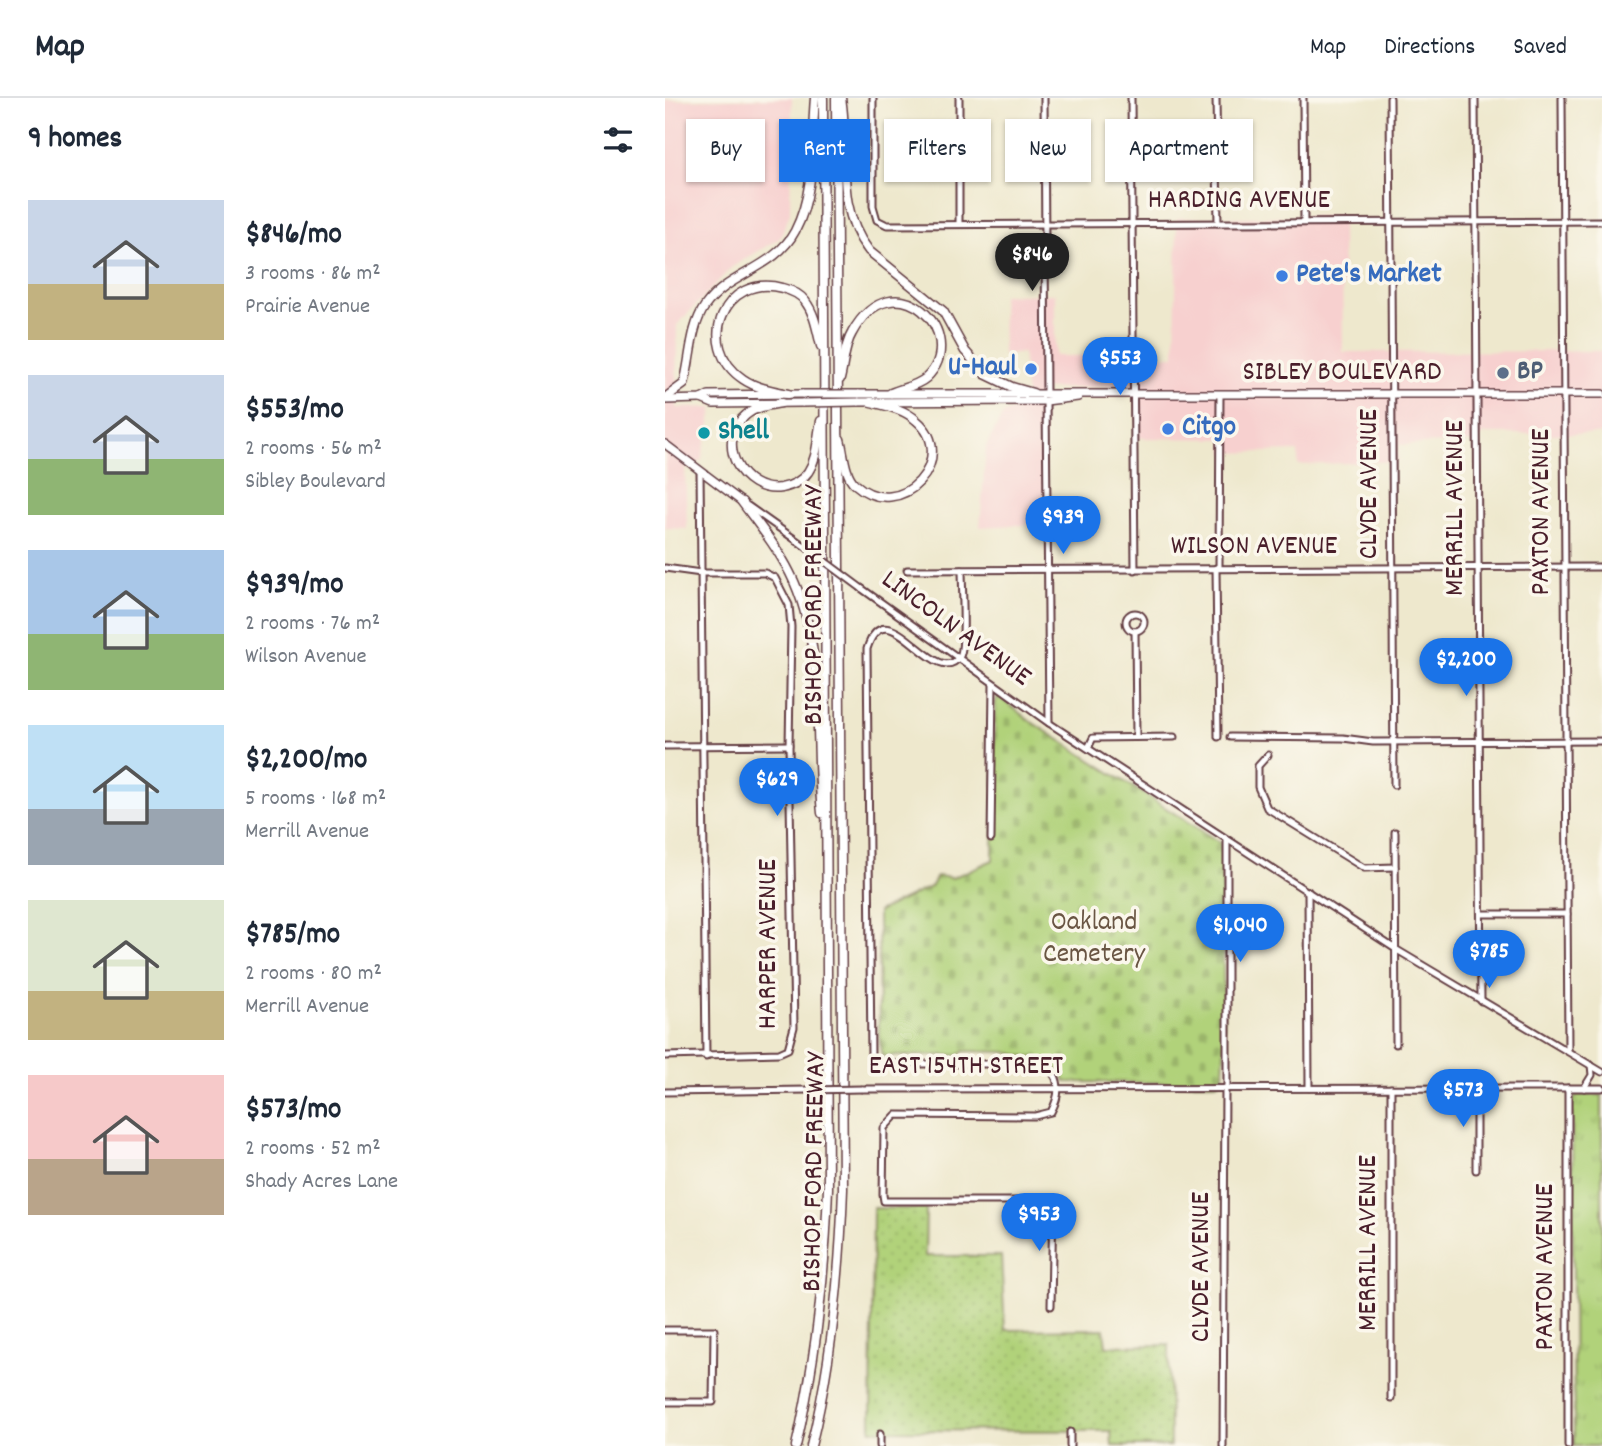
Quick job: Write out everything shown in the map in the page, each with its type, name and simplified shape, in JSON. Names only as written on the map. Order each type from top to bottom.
[{"type":"highway","points":[[665,399],[684,384],[697,322],[704,307],[725,287],[775,256],[795,232],[810,181],[815,98]]},
{"type":"highway","name":"BISHOP FORD FREEWAY","points":[[796,1446],[816,1342],[827,1231],[823,98]]},
{"type":"highway","points":[[839,98],[845,200],[853,228],[860,241],[943,311],[965,351],[985,374],[1012,387],[1033,393]]},
{"type":"highway","name":"BISHOP FORD FREEWAY","points":[[811,1446],[824,1387],[836,1307],[843,1189],[837,389],[839,98]]},
{"type":"highway","points":[[788,394],[762,388],[744,380],[721,356],[719,327],[723,312],[730,302],[742,292],[765,285],[789,289],[798,294],[814,317],[824,358]]},
{"type":"highway","points":[[837,389],[850,335],[867,312],[881,303],[907,302],[928,314],[939,337],[939,351],[934,366],[925,379],[891,393]]},
{"type":"highway","points":[[838,433],[848,473],[854,483],[876,496],[893,496],[918,485],[931,463],[931,449],[926,432],[918,421],[901,411],[871,402]]},
{"type":"highway","points":[[781,403],[745,415],[734,436],[733,457],[739,468],[746,478],[756,485],[768,488],[791,486],[807,474],[816,453],[824,411]]},
{"type":"highway","points":[[742,502],[775,546],[792,576],[813,653],[827,863]]},
{"type":"main road","name":"SIBLEY BOULEVARD","points":[[858,398],[891,393],[1033,393],[1046,397]]},
{"type":"main road","name":"SIBLEY BOULEVARD","points":[[858,398],[871,402],[1046,397],[1066,393],[1082,396],[1602,394]]},
{"type":"main road","points":[[701,399],[709,395],[788,394],[803,398]]},
{"type":"main road","points":[[665,399],[701,399],[713,404],[781,403],[803,398],[858,398]]},
{"type":"main road","name":"LINCOLN AVENUE","points":[[665,444],[742,502]]},
{"type":"street","name":"HARDING AVENUE","points":[[873,98],[873,206],[877,220],[887,225],[1602,221]]},
{"type":"street","points":[[959,98],[959,224]]},
{"type":"street","points":[[1044,98],[1049,723]]},
{"type":"street","points":[[1131,98],[1135,569]]},
{"type":"street","points":[[1216,98],[1218,223]]},
{"type":"street","points":[[1303,98],[1304,222]]},
{"type":"street","name":"CLYDE AVENUE","points":[[1389,98],[1394,785]]},
{"type":"street","name":"MERRILL AVENUE","points":[[1475,98],[1481,1001]]},
{"type":"street","name":"PAXTON AVENUE","points":[[1562,98],[1568,1051]]},
{"type":"street","points":[[1218,737],[1220,395]]},
{"type":"street","points":[[665,1056],[706,1056],[700,471]]},
{"type":"street","name":"LINCOLN AVENUE","points":[[742,502],[1049,723],[1397,950],[1602,1072]]},
{"type":"street","name":"WILSON AVENUE","points":[[907,570],[1602,567]]},
{"type":"street","points":[[665,568],[701,573]]},
{"type":"street","points":[[962,569],[962,651],[958,658],[948,665],[938,663],[898,632],[888,628],[878,631],[870,640],[867,649],[871,1056],[885,1064],[1041,1064],[1051,1068],[1059,1089],[1051,1112],[1035,1116],[896,1115],[884,1128],[884,1200],[1053,1202],[1051,1306]]},
{"type":"street","name":"HARPER AVENUE","points":[[701,573],[765,573],[775,578],[789,605],[791,627],[789,745],[794,1027],[788,1049],[768,1055],[706,1056]]},
{"type":"street","points":[[1135,631],[1136,737]]},
{"type":"street","points":[[991,839],[993,684]]},
{"type":"street","points":[[1087,748],[1093,738],[1174,737]]},
{"type":"street","points":[[1230,737],[1343,738],[1373,742],[1602,741]]},
{"type":"street","points":[[665,746],[789,745]]},
{"type":"street","points":[[1268,755],[1258,766],[1258,788],[1267,808],[1364,868],[1395,867]]},
{"type":"street","points":[[1395,832],[1396,1044]]},
{"type":"street","name":"CLYDE AVENUE","points":[[1223,1446],[1227,839]]},
{"type":"street","points":[[1308,891],[1309,1088]]},
{"type":"street","points":[[1481,914],[1567,914]]},
{"type":"street","points":[[1584,1088],[1593,1075],[1591,1065]]},
{"type":"street","name":"MERRILL AVENUE","points":[[1391,1088],[1391,1398]]},
{"type":"street","points":[[1476,1088],[1476,1170]]},
{"type":"street","name":"PAXTON AVENUE","points":[[1568,1088],[1568,1446]]},
{"type":"street","name":"EAST 154TH STREET","points":[[665,1092],[862,1089],[1602,1088]]},
{"type":"street","points":[[665,1330],[714,1330],[713,1402],[665,1402]]},
{"type":"street","points":[[1070,1432],[1070,1446]]},
{"type":"street","points":[[880,1434],[880,1446]]},
{"type":"shaded area","points":[[792,98],[792,119],[779,119],[779,182],[791,182],[790,213],[780,238],[732,267],[677,325],[676,408],[714,407],[701,461],[685,467],[687,529],[665,528],[665,100]]},
{"type":"shaded area","points":[[1342,216],[1343,352],[1602,351],[1602,434],[1485,434],[1474,442],[1398,445],[1398,461],[1298,465],[1298,451],[1224,453],[1224,439],[1139,438],[1141,386],[1044,389],[1044,524],[980,527],[986,446],[1003,414],[1027,406],[1023,353],[1003,355],[1002,295],[1055,294],[1055,356],[1175,356],[1177,218]]},
{"type":"green space","name":"Oakland Cemetery","points":[[998,696],[1030,721],[1222,844],[1224,1053],[1223,1077],[1217,1083],[1066,1082],[1052,1062],[1005,1052],[964,1051],[959,1055],[882,1056],[879,1034],[878,912],[932,886],[937,876],[952,878],[993,860],[995,704]]},
{"type":"green space","points":[[1577,1095],[1602,1095],[1602,1446],[1574,1446],[1572,1103]]},
{"type":"green space","points":[[873,1208],[926,1209],[925,1256],[1001,1256],[1005,1330],[1104,1329],[1106,1346],[1169,1345],[1170,1446],[1112,1446],[1111,1431],[871,1430]]},
{"type":"place","name":"Pete's Market","points":[[1282,276]]},
{"type":"place","name":"U-Haul","points":[[1031,369]]},
{"type":"place","name":"BP","points":[[1503,373]]},
{"type":"place","name":"Citgo","points":[[1168,429]]},
{"type":"place","name":"Shell","points":[[704,433]]}]
